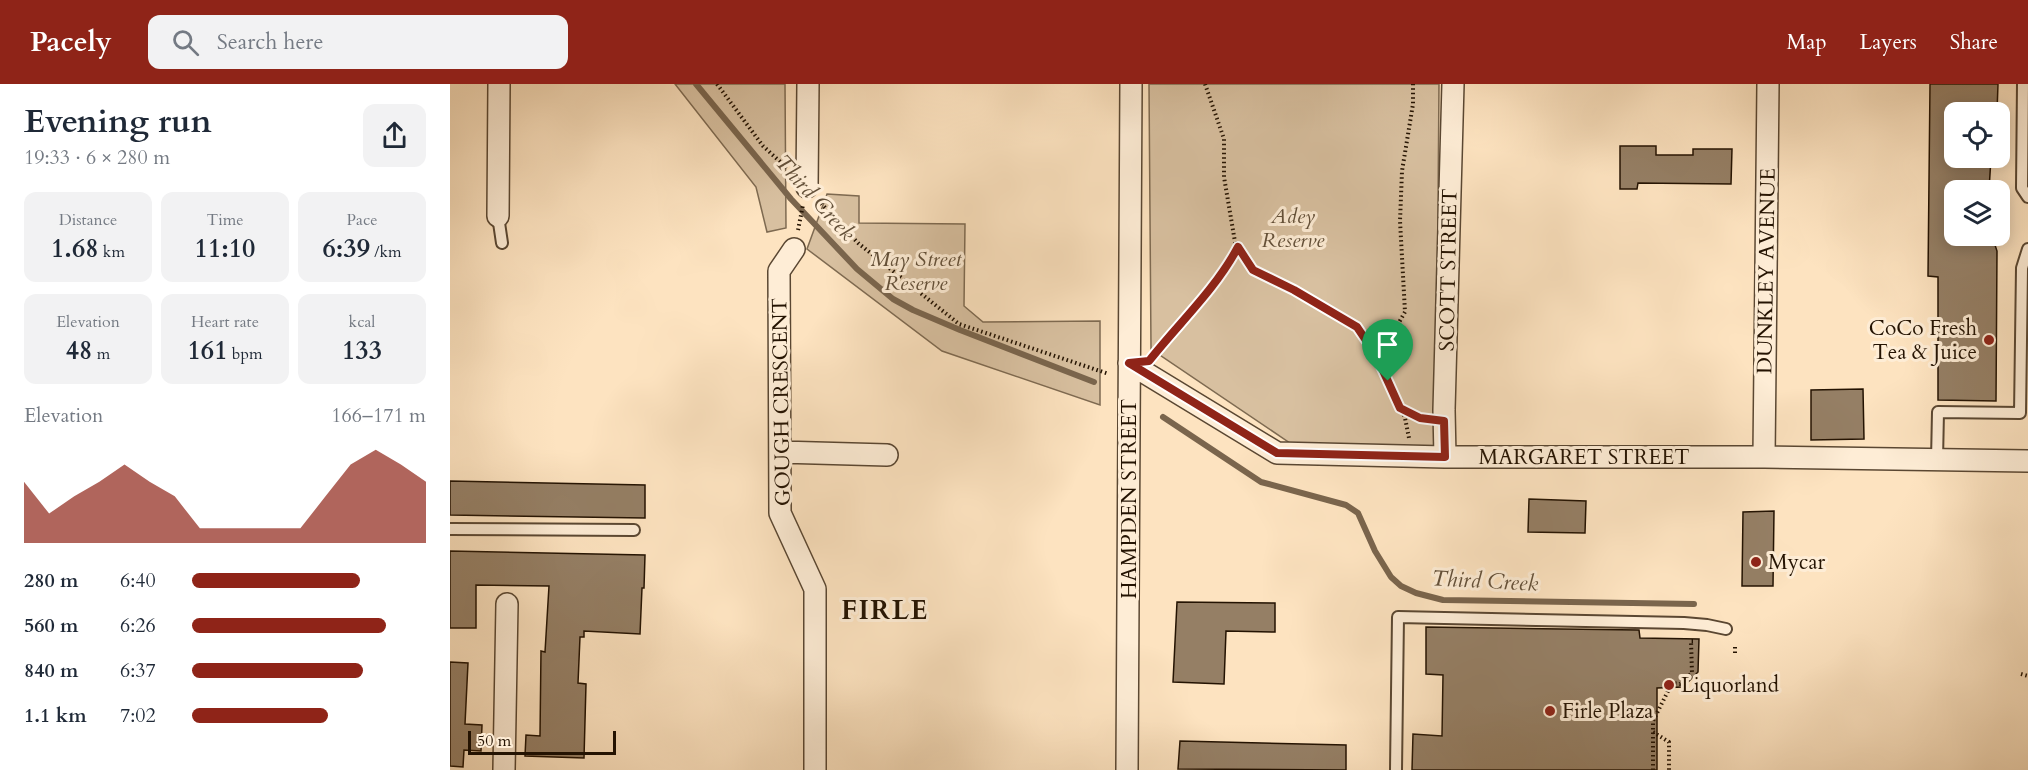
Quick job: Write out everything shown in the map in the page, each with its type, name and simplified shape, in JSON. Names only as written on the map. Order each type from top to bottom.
[{"type":"street","points":[[498,216],[499,84]]},
{"type":"street","points":[[807,187],[808,84]]},
{"type":"street","name":"HAMPDEN STREET","points":[[1127,770],[1131,84]]},
{"type":"street","name":"SCOTT STREET","points":[[1445,457],[1453,84]]},
{"type":"street","name":"DUNKLEY AVENUE","points":[[1764,457],[1768,84]]},
{"type":"street","name":"GOUGH CRESCENT","points":[[794,249],[779,271],[780,513],[815,589],[814,770]]},
{"type":"street","name":"MARGARET STREET","points":[[1129,371],[1277,453],[1445,457],[1764,457],[2028,461]]},
{"type":"street","points":[[780,452],[887,455]]},
{"type":"street","points":[[504,770],[507,604]]},
{"type":"lane","points":[[2023,84],[2025,115],[2022,188],[2028,197]]},
{"type":"lane","points":[[498,216],[502,243]]},
{"type":"lane","points":[[1937,460],[1938,412],[2020,413],[2022,268],[2028,249]]},
{"type":"lane","points":[[450,529],[634,530]]},
{"type":"lane","points":[[1396,770],[1398,617],[1684,622],[1707,624],[1726,629]]},
{"type":"path","points":[[717,84],[763,146],[807,187],[858,243],[959,324],[1129,371],[1149,361],[1172,332],[1206,297],[1238,247]]},
{"type":"path","points":[[1205,84],[1224,138],[1224,177],[1235,242],[1253,270],[1294,290],[1357,327],[1376,355],[1405,418],[1410,448],[1408,456]]},
{"type":"path","points":[[1388,381],[1387,353],[1394,331],[1405,312],[1400,221],[1402,171],[1413,104],[1413,84]]},
{"type":"path","points":[[794,249],[807,187]]},
{"type":"path","points":[[1400,408],[1420,418],[1444,421]]},
{"type":"path","points":[[1653,770],[1653,721],[1672,683],[1680,684],[1692,673],[1691,640],[1698,641]]},
{"type":"path","points":[[1735,646],[1735,653]]},
{"type":"path","points":[[2021,674],[2028,676]]},
{"type":"path","points":[[1653,732],[1669,742],[1669,770]]},
{"type":"green space","points":[[675,84],[785,84],[786,228],[767,232],[756,187]]},
{"type":"green space","name":"Adey Reserve","points":[[1149,84],[1439,84],[1436,449],[1290,443],[1151,349]]},
{"type":"green space","name":"May Street Reserve","points":[[827,194],[859,196],[859,223],[965,224],[964,306],[983,322],[1100,321],[1100,405],[942,351],[807,249]]},
{"type":"building","points":[[1930,84],[1998,84],[1997,102],[1944,102],[1944,168],[1990,168],[1990,180],[1944,180],[1944,246],[1995,246],[1996,401],[1938,400],[1938,277],[1928,276]]},
{"type":"building","points":[[1620,146],[1656,146],[1656,155],[1693,155],[1693,149],[1732,149],[1731,184],[1638,183],[1637,189],[1620,189]]},
{"type":"building","points":[[1863,389],[1864,439],[1811,440],[1811,390]]},
{"type":"building","points":[[450,481],[645,485],[645,518],[450,515]]},
{"type":"building","points":[[1529,499],[1586,501],[1585,533],[1528,532]]},
{"type":"building","points":[[1774,511],[1773,586],[1742,586],[1743,512]]},
{"type":"building","points":[[450,551],[645,555],[640,634],[584,631],[584,637],[580,637],[578,683],[586,684],[584,758],[525,756],[526,735],[540,736],[541,651],[545,652],[549,586],[476,585],[476,628],[450,628]]},
{"type":"building","points":[[1177,602],[1275,603],[1275,632],[1226,631],[1224,684],[1173,682]]},
{"type":"building","name":"Firle Plaza","points":[[1426,627],[1639,630],[1640,638],[1699,639],[1698,672],[1683,687],[1657,688],[1657,770],[1412,770],[1413,734],[1442,736],[1443,675],[1426,674]]},
{"type":"building","points":[[450,662],[468,663],[465,724],[482,725],[481,751],[464,750],[463,767],[450,766]]},
{"type":"building","points":[[1180,741],[1346,745],[1346,770],[1178,769]]},
{"type":"waterway","name":"Third Creek","points":[[696,84],[791,199],[857,269],[893,299],[960,330],[1094,382]]},
{"type":"waterway","name":"Third Creek","points":[[1163,417],[1261,482],[1346,505],[1358,513],[1375,551],[1391,577],[1401,586],[1416,593],[1443,600],[1694,604]]},
{"type":"place","name":"CoCo Fresh Tea & Juice","points":[[1989,340]]},
{"type":"place","name":"Mycar","points":[[1756,562]]},
{"type":"place","name":"Liquorland","points":[[1669,685]]},
{"type":"place","name":"Firle Plaza","points":[[1550,711]]},
{"type":"district","name":"FIRLE","points":[[885,610]]},
{"type":"route","points":[[1238,247],[1253,270],[1294,290],[1357,327],[1376,355],[1388,381],[1400,408],[1420,418],[1444,421],[1445,457],[1277,453],[1129,363],[1149,361],[1172,332],[1206,297],[1238,247]]}]
